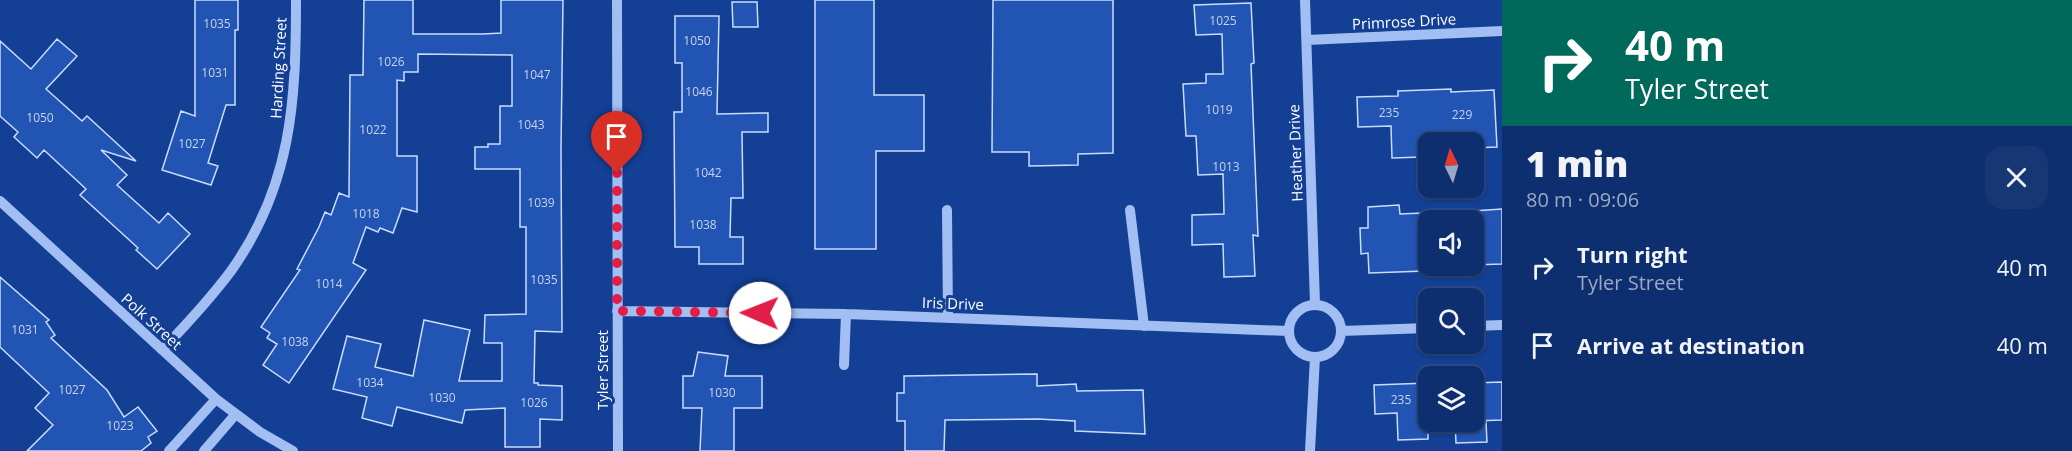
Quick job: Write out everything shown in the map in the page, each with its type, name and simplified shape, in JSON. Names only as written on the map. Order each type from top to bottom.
[{"type":"street","name":"Harding Street","points":[[162,350],[202,307],[231,271],[262,217],[278,178],[288,141],[293,102],[296,0]]},
{"type":"street","name":"Tyler Street","points":[[617,0],[618,451]]},
{"type":"street","name":"Heather Drive","points":[[1305,0],[1315,304]]},
{"type":"street","name":"Primrose Drive","points":[[1306,40],[1502,31]]},
{"type":"street","name":"Polk Street","points":[[0,201],[216,399],[260,432],[293,451]]},
{"type":"street","points":[[947,210],[948,318]]},
{"type":"street","points":[[1130,210],[1144,326]]},
{"type":"street","points":[[1315,304],[1324,305],[1337,315],[1341,331],[1337,347],[1331,353],[1315,357],[1299,352],[1292,346],[1288,330],[1292,316],[1299,309],[1315,304]]},
{"type":"street","name":"Iris Drive","points":[[617,311],[846,314],[1288,330]]},
{"type":"street","points":[[844,365],[846,314]]},
{"type":"street","points":[[1484,326],[1502,325]]},
{"type":"street","points":[[1341,331],[1418,328]]},
{"type":"street","points":[[1310,451],[1315,357]]},
{"type":"street","points":[[169,451],[216,399]]},
{"type":"street","points":[[204,451],[235,415]]},
{"type":"building","points":[[195,0],[238,0],[238,30],[235,30],[235,105],[226,105],[208,163],[218,166],[211,185],[162,170],[181,111],[195,116]]},
{"type":"building","points":[[364,0],[413,0],[413,34],[483,34],[501,33],[501,0],[563,0],[562,332],[535,331],[534,383],[562,386],[562,420],[540,419],[540,447],[505,447],[505,408],[465,410],[462,423],[397,407],[392,426],[362,418],[367,397],[333,389],[347,336],[381,344],[375,367],[413,376],[424,320],[470,330],[459,381],[502,381],[502,343],[484,343],[485,315],[526,314],[526,227],[520,227],[520,169],[475,169],[475,147],[500,144],[500,106],[512,106],[512,55],[418,54],[418,72],[404,72],[404,81],[397,80],[397,156],[417,156],[417,212],[402,208],[393,233],[380,228],[378,232],[366,227],[353,263],[366,270],[289,383],[263,365],[277,344],[267,338],[270,333],[261,327],[300,270],[297,269],[325,212],[331,215],[339,193],[349,197],[350,75],[363,75]]},
{"type":"building","points":[[815,0],[874,0],[874,95],[924,95],[924,151],[876,151],[876,249],[815,249]]},
{"type":"building","points":[[993,0],[1113,0],[1113,153],[1078,154],[1078,165],[1029,166],[1029,152],[992,152]]},
{"type":"building","points":[[732,2],[757,2],[758,27],[733,27]]},
{"type":"building","points":[[1251,3],[1254,63],[1251,64],[1258,236],[1253,235],[1255,276],[1224,277],[1223,244],[1192,245],[1192,215],[1224,214],[1223,174],[1198,175],[1196,136],[1186,136],[1183,84],[1206,83],[1206,74],[1223,74],[1222,34],[1196,35],[1194,5]]},
{"type":"building","points":[[675,16],[719,16],[717,114],[768,113],[768,132],[742,132],[743,198],[731,198],[730,237],[743,237],[743,264],[699,264],[699,247],[675,247],[674,112],[682,112],[682,63],[675,63]]},
{"type":"building","points":[[57,39],[77,56],[46,89],[82,121],[87,116],[136,161],[101,150],[127,175],[117,185],[159,223],[168,213],[190,234],[157,269],[136,250],[138,248],[80,195],[86,189],[44,150],[37,158],[14,137],[18,132],[0,116],[0,41],[31,69]]},
{"type":"building","points":[[1494,90],[1497,147],[1484,148],[1484,132],[1418,132],[1418,157],[1392,158],[1391,126],[1358,127],[1357,97],[1398,96],[1398,91]]},
{"type":"building","points":[[1399,205],[1400,214],[1418,213],[1418,271],[1369,273],[1368,253],[1361,254],[1360,228],[1368,228],[1368,207]]},
{"type":"building","points":[[1502,209],[1502,264],[1484,265],[1484,210]]},
{"type":"building","points":[[0,277],[49,320],[46,322],[55,335],[51,338],[107,390],[124,417],[138,407],[157,431],[148,437],[151,443],[141,451],[27,451],[53,425],[35,408],[49,393],[0,347]]},
{"type":"building","points":[[698,352],[728,356],[725,376],[762,376],[762,408],[734,408],[734,451],[700,451],[702,408],[683,408],[683,376],[693,376]]},
{"type":"building","points":[[1037,374],[1037,386],[1076,384],[1077,391],[1143,390],[1145,434],[1075,431],[1075,421],[945,420],[944,451],[905,451],[905,421],[897,421],[897,393],[904,393],[904,376]]},
{"type":"building","points":[[1502,382],[1502,420],[1484,421],[1484,383]]},
{"type":"building","points":[[1418,383],[1418,432],[1428,432],[1428,439],[1398,440],[1397,413],[1375,414],[1374,385]]},
{"type":"building","points":[[1484,422],[1486,422],[1487,442],[1456,443],[1455,432],[1484,432]]},
{"type":"route","points":[[617,173],[617,311],[760,313]]}]
